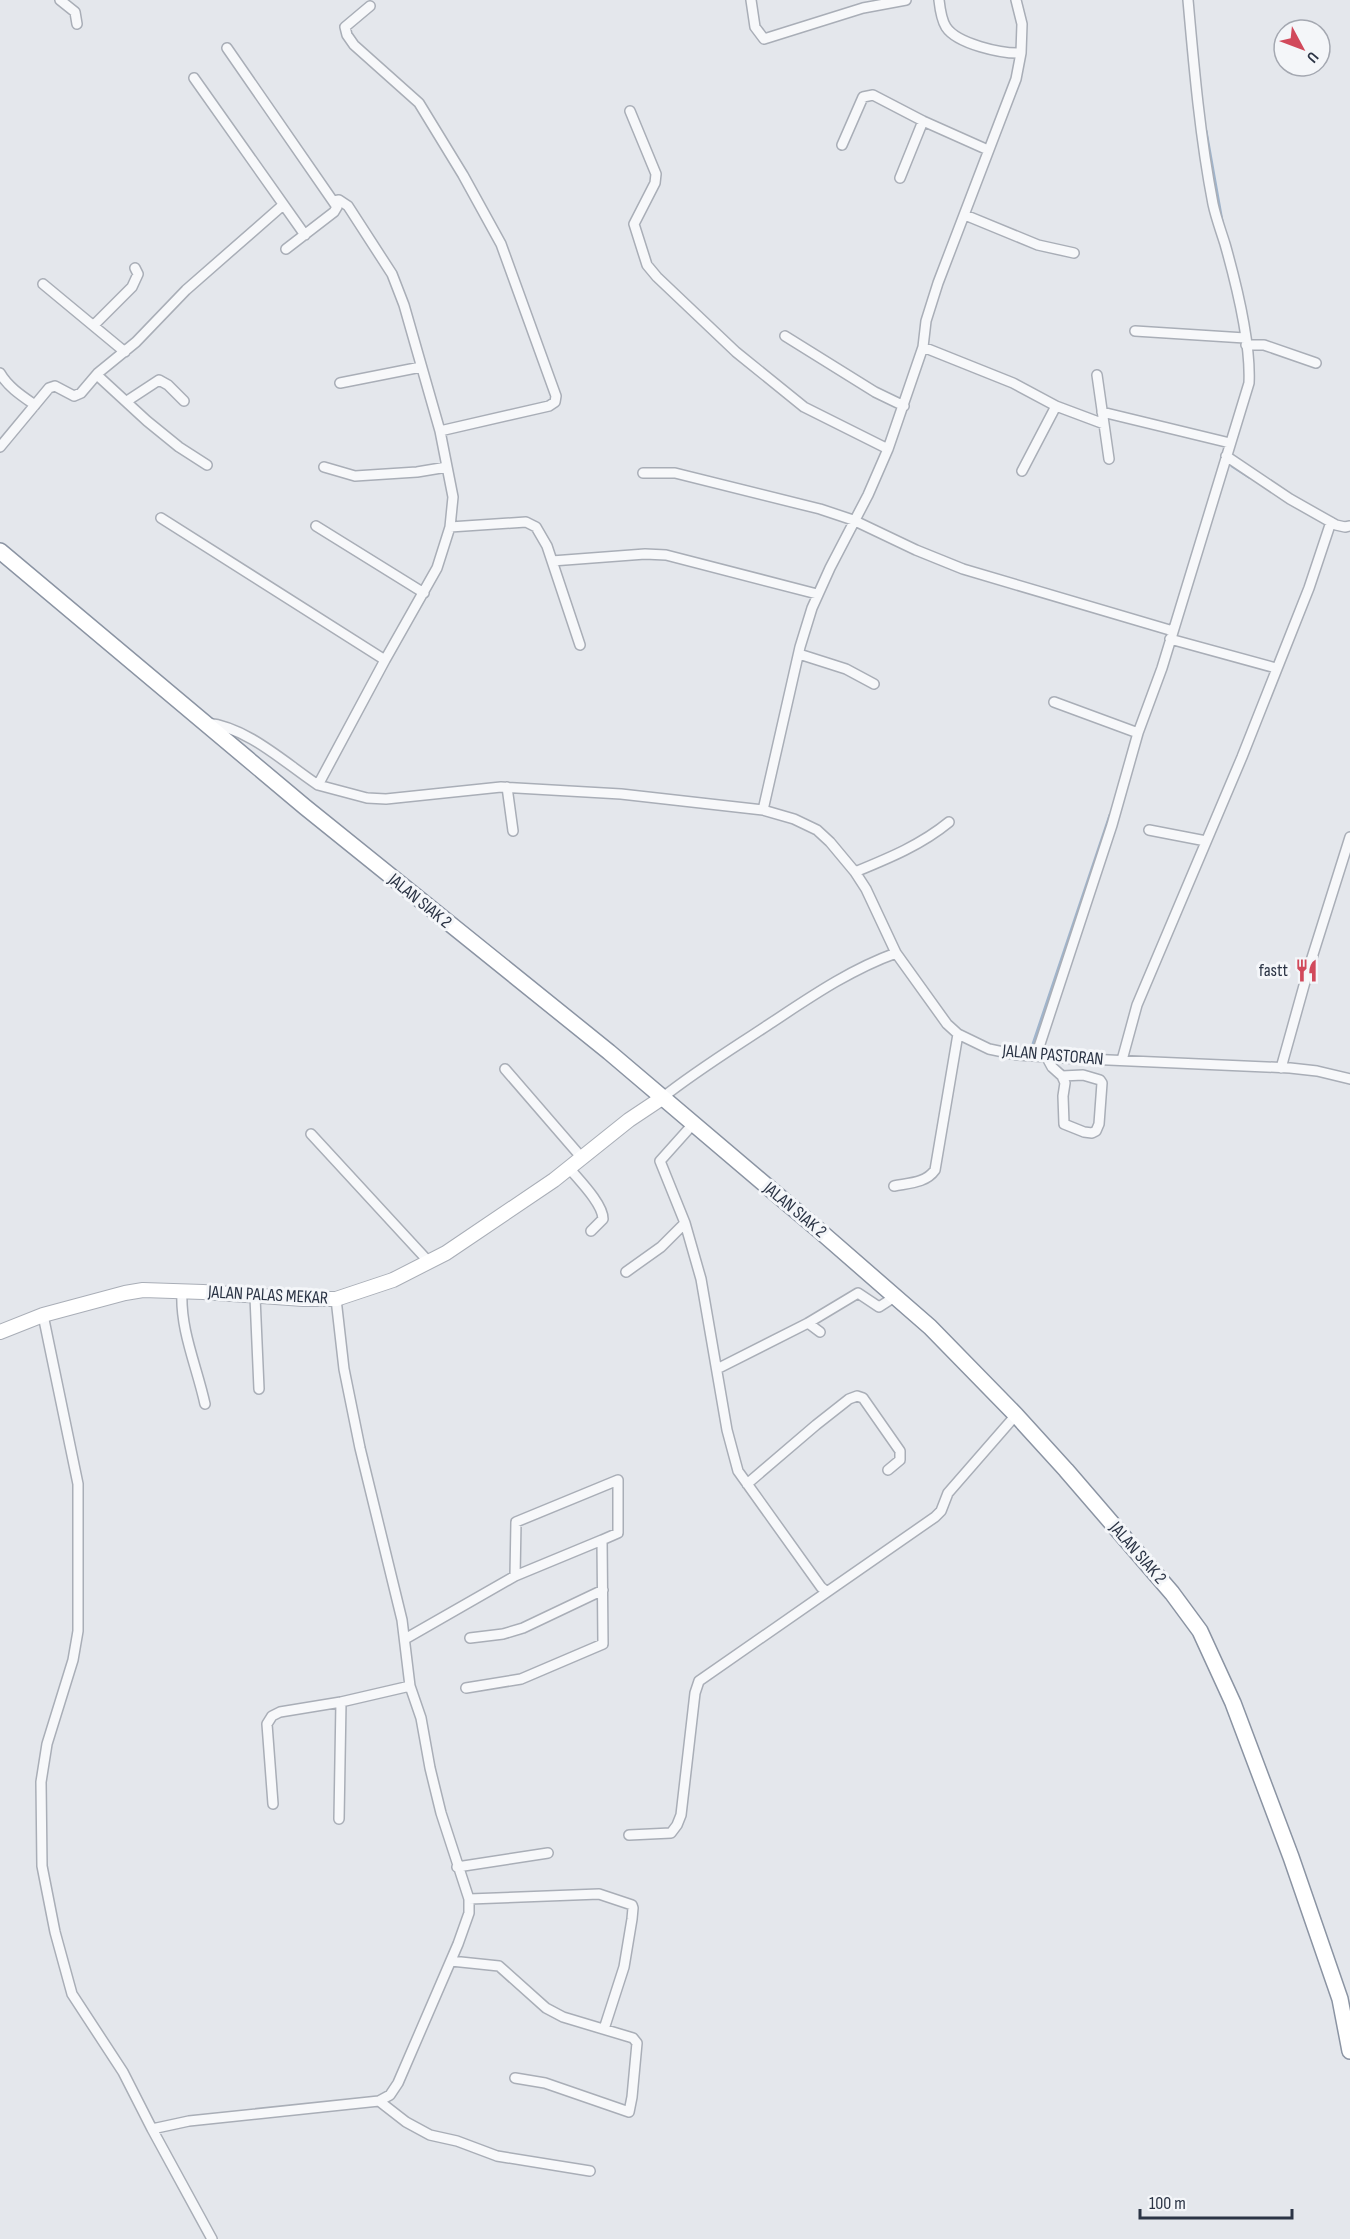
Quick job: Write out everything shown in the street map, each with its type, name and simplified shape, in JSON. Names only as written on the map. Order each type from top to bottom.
[{"type":"highway","name":"JALAN SIAK 2","points":[[0,551],[367,858],[694,1123],[930,1326],[1016,1415],[1172,1593],[1200,1631],[1233,1703],[1291,1857],[1340,2000],[1350,2051]]},
{"type":"main road","name":"JALAN PALAS MEKAR","points":[[0,1332],[43,1315],[143,1290],[336,1299],[393,1280],[466,1240],[554,1180],[629,1120],[662,1098]]},
{"type":"street","points":[[60,0],[75,12],[77,24]]},
{"type":"street","points":[[751,0],[755,27],[764,39],[863,8],[906,0]]},
{"type":"street","points":[[939,0],[946,28],[954,35],[978,46],[1008,54],[1021,53]]},
{"type":"street","points":[[763,810],[799,654],[818,594],[853,520],[868,495],[888,449],[923,347],[926,321],[938,283],[1016,79],[1021,53],[1022,24],[1016,0]]},
{"type":"street","points":[[1062,1076],[1083,1075],[1100,1080],[1102,1083],[1100,1124],[1096,1131],[1084,1132],[1064,1125],[1065,1083],[1062,1076],[1041,1056],[1116,814],[1138,734],[1162,668],[1249,383],[1250,368],[1234,283],[1205,164],[1188,0]]},
{"type":"street","points":[[370,6],[345,27],[347,35],[371,61],[419,103],[463,175],[501,244],[556,396],[555,402],[549,406],[440,431]]},
{"type":"street","points":[[227,48],[334,201],[336,209],[286,249]]},
{"type":"street","points":[[194,78],[305,235]]},
{"type":"street","points":[[842,145],[863,97],[873,95],[923,121],[988,150]]},
{"type":"street","points":[[630,111],[656,174],[656,183],[641,207],[634,224],[647,265],[736,352],[804,407],[888,449]]},
{"type":"street","points":[[900,178],[923,121]]},
{"type":"street","points":[[204,723],[222,724],[242,732],[318,785],[437,568],[450,527],[453,497],[440,431],[404,305],[392,274],[348,206],[339,200],[334,201]]},
{"type":"street","points":[[0,447],[52,386],[74,396],[81,393],[186,290],[283,205]]},
{"type":"street","points":[[965,215],[1038,245],[1074,253]]},
{"type":"street","points":[[94,325],[132,287],[138,274],[135,268]]},
{"type":"street","points":[[43,284],[125,352]]},
{"type":"street","points":[[1135,331],[1264,345],[1316,363]]},
{"type":"street","points":[[785,336],[875,392],[904,406]]},
{"type":"street","points":[[923,347],[1013,383],[1056,406],[1104,424]]},
{"type":"street","points":[[340,383],[421,367]]},
{"type":"street","points":[[0,373],[3,380],[35,405]]},
{"type":"street","points":[[97,375],[147,421],[179,447],[207,465]]},
{"type":"street","points":[[1097,375],[1108,459]]},
{"type":"street","points":[[126,401],[159,380],[168,385],[184,401]]},
{"type":"street","points":[[1022,471],[1056,406]]},
{"type":"street","points":[[1102,412],[1230,443]]},
{"type":"street","points":[[1226,456],[1290,499],[1330,522],[1345,527],[1350,526]]},
{"type":"street","points":[[324,467],[355,476],[417,472],[447,467]]},
{"type":"street","points":[[643,473],[675,473],[778,498],[853,520],[963,569],[1276,668]]},
{"type":"street","points":[[161,518],[385,660]]},
{"type":"street","points":[[450,527],[526,522],[536,527],[552,561],[580,645]]},
{"type":"street","points":[[1122,1060],[1137,1005],[1242,757],[1309,588],[1330,522]]},
{"type":"street","points":[[316,526],[424,593]]},
{"type":"street","points":[[552,561],[645,554],[666,555],[818,594]]},
{"type":"street","points":[[799,654],[846,669],[874,684]]},
{"type":"street","points":[[1054,702],[1138,734]]},
{"type":"street","name":"JALAN PASTORAN","points":[[318,785],[367,798],[387,799],[507,787],[621,794],[763,810],[794,819],[817,830],[830,842],[855,872],[896,953],[933,1007],[958,1034],[989,1049],[1018,1055],[1281,1068],[1317,1071],[1350,1079]]},
{"type":"street","points":[[507,787],[513,831]]},
{"type":"street","points":[[855,872],[912,848],[949,822]]},
{"type":"street","points":[[1149,830],[1206,841]]},
{"type":"street","points":[[1281,1068],[1310,964],[1350,837]]},
{"type":"street","points":[[662,1098],[696,1071],[827,986],[866,963],[896,953]]},
{"type":"street","points":[[894,1186],[924,1180],[935,1170],[958,1034]]},
{"type":"street","points":[[504,1069],[582,1158]]},
{"type":"street","points":[[694,1123],[660,1161],[685,1223],[701,1280],[727,1430],[738,1471],[818,1584],[827,1592]]},
{"type":"street","points":[[311,1134],[429,1262]]},
{"type":"street","points":[[569,1168],[598,1204],[603,1214],[603,1219],[591,1231]]},
{"type":"street","points":[[626,1272],[661,1247],[685,1223]]},
{"type":"street","points":[[182,1292],[181,1306],[187,1338],[199,1375],[205,1404]]},
{"type":"street","points":[[717,1369],[808,1323],[858,1293],[879,1307],[896,1296]]},
{"type":"street","points":[[255,1297],[260,1389]]},
{"type":"street","points":[[152,2129],[189,2121],[379,2101],[390,2095],[398,2084],[469,1913],[469,1899],[457,1867],[432,1779],[421,1718],[410,1686],[405,1639],[344,1369],[336,1299]]},
{"type":"street","points":[[43,1315],[78,1484],[78,1631],[73,1660],[46,1744],[41,1782],[42,1866],[55,1932],[72,1994],[123,2072],[212,2239]]},
{"type":"street","points":[[808,1323],[820,1332]]},
{"type":"street","points":[[747,1484],[816,1425],[849,1399],[857,1396],[862,1398],[900,1451],[900,1460],[888,1470]]},
{"type":"street","points":[[629,1835],[671,1833],[677,1825],[681,1815],[695,1693],[699,1682],[935,1517],[948,1493],[1016,1415]]},
{"type":"street","points":[[405,1639],[515,1576],[618,1533],[618,1480],[516,1522],[515,1576]]},
{"type":"street","points":[[466,1688],[522,1679],[603,1644],[602,1540]]},
{"type":"street","points":[[470,1638],[503,1634],[523,1628],[603,1590]]},
{"type":"street","points":[[273,1804],[267,1724],[272,1716],[280,1712],[341,1702],[410,1686]]},
{"type":"street","points":[[339,1819],[341,1702]]},
{"type":"street","points":[[457,1867],[548,1853]]},
{"type":"street","points":[[469,1899],[598,1894],[632,1905],[624,1967],[604,2029]]},
{"type":"street","points":[[451,1961],[500,1966],[546,2008],[563,2016],[633,2038],[637,2043],[632,2103],[629,2112],[545,2083],[515,2078]]},
{"type":"street","points":[[379,2101],[406,2122],[430,2135],[457,2141],[497,2157],[590,2171]]},
{"type":"waterway","points":[[1206,131],[1222,221]]},
{"type":"waterway","points":[[1232,466],[1249,477]]},
{"type":"waterway","points":[[1031,1050],[1110,815]]},
{"type":"place","name":"fastt","points":[[1306,970]]}]
